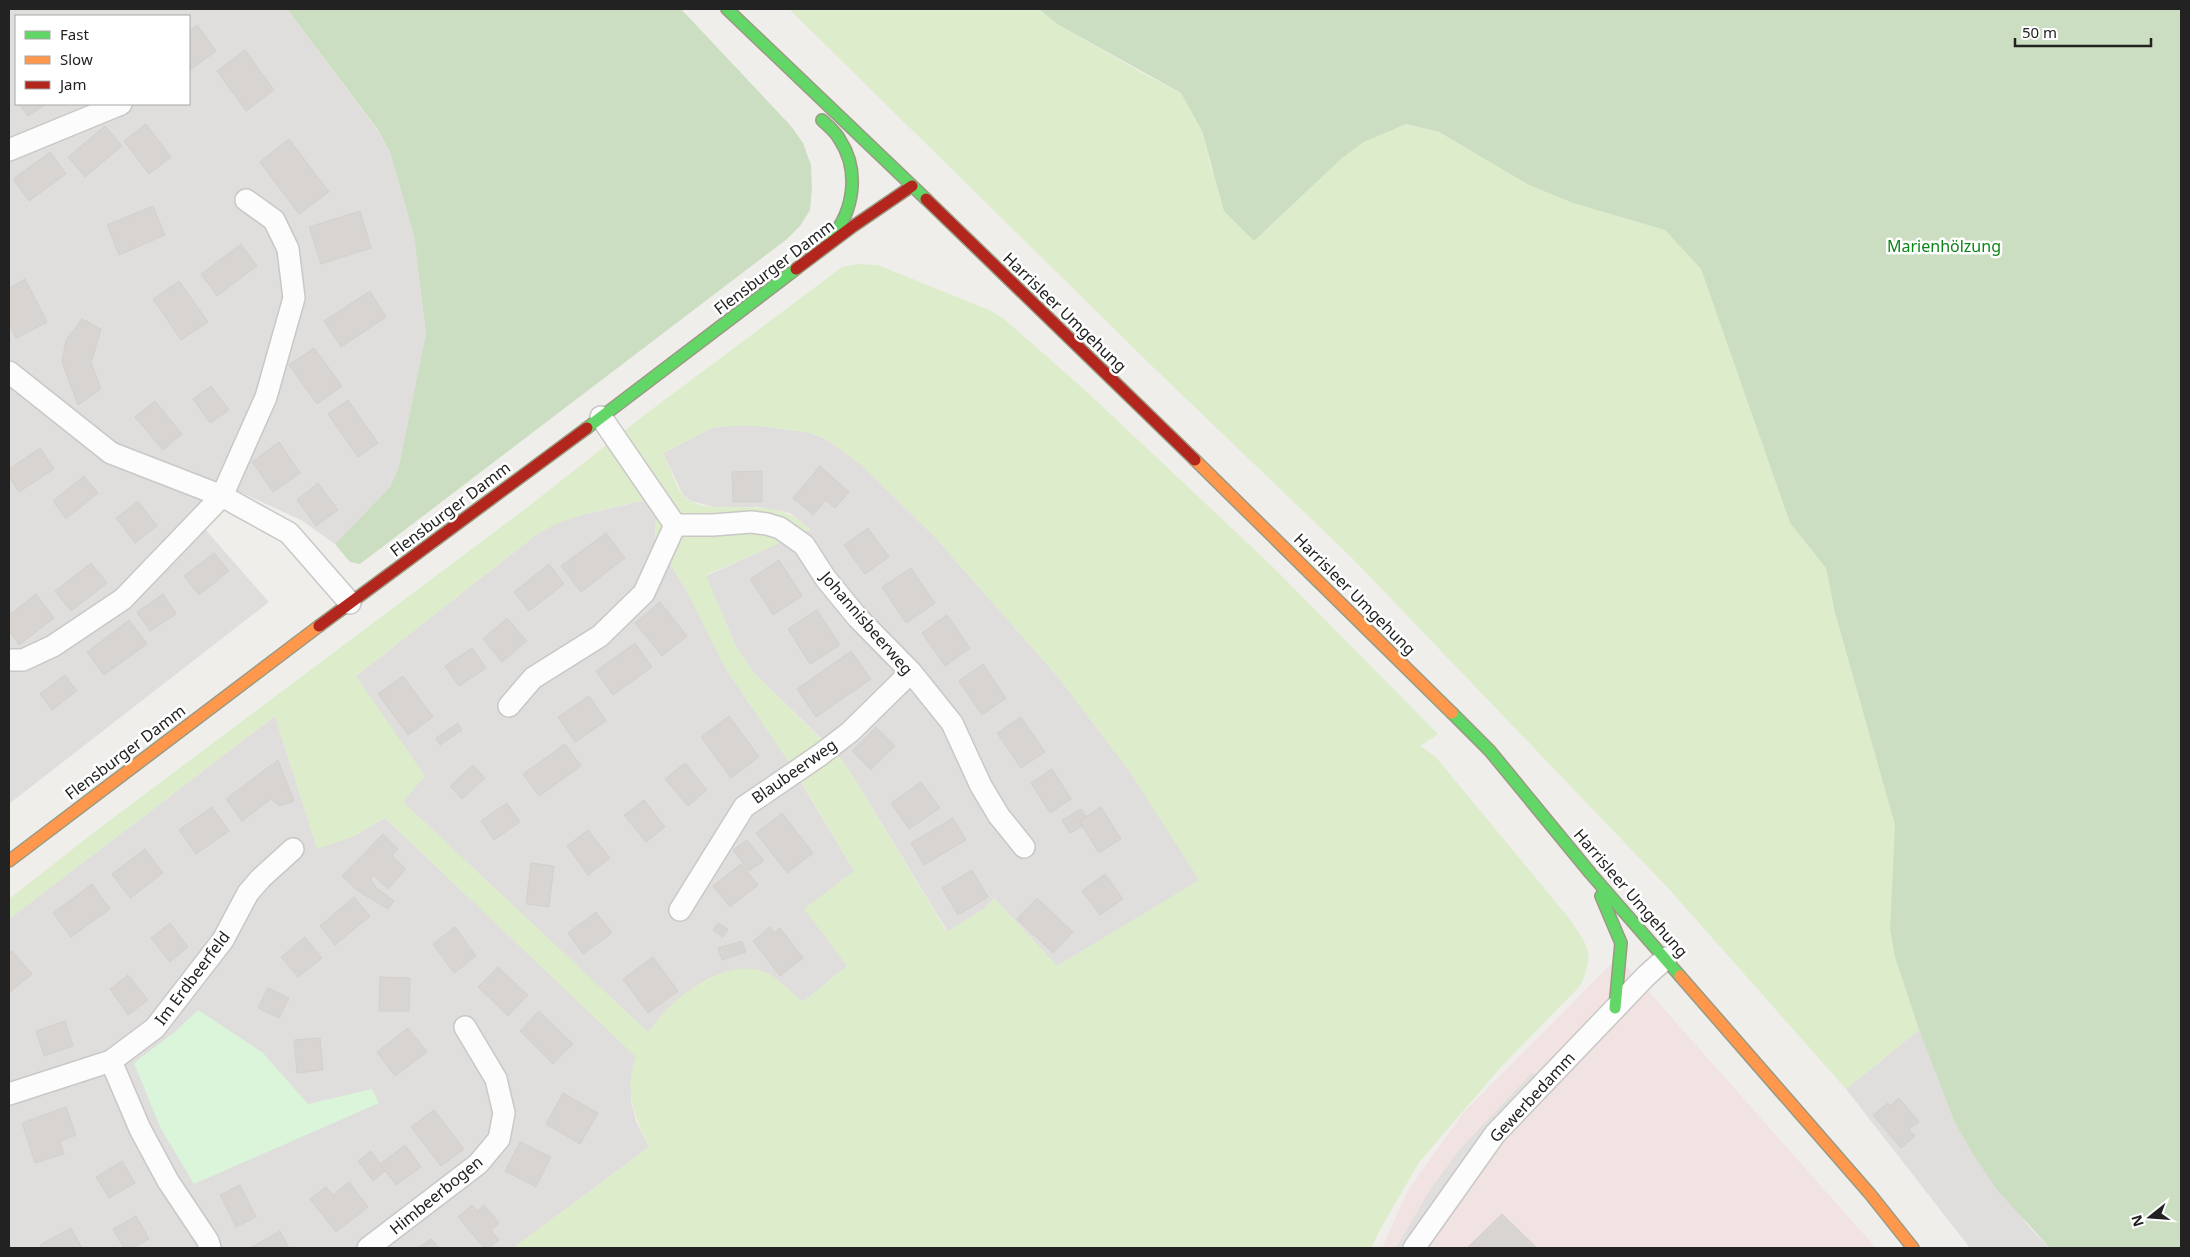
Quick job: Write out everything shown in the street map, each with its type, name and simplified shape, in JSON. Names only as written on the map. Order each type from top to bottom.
[{"type":"main road","points":[[729,11],[754,52]]},
{"type":"main road","name":"Harrisleer Umgehung","points":[[729,11],[1296,557],[1490,751],[1591,874],[1870,1194],[1913,1248]]},
{"type":"main road","points":[[813,112],[833,131],[844,146],[850,178],[851,197],[847,214],[821,251]]},
{"type":"main road","name":"Flensburger Damm","points":[[9,861],[350,603],[601,418],[821,251],[912,186]]},
{"type":"main road","points":[[1591,874],[1621,943],[1615,1008]]},
{"type":"street","points":[[9,150],[119,105]]},
{"type":"street","points":[[9,660],[23,660],[52,646],[124,600],[222,496],[266,397],[294,298],[288,249],[274,220],[246,200]]},
{"type":"street","points":[[9,372],[111,453],[222,496],[289,533],[350,603]]},
{"type":"street","points":[[509,706],[533,678],[600,636],[644,593],[675,525],[601,418]]},
{"type":"street","name":"Johannisbeerweg","points":[[675,525],[713,525],[750,522],[780,528],[804,545],[826,579],[858,618],[911,672],[952,724],[981,786],[999,816],[1024,847]]},
{"type":"street","name":"Blaubeerweg","points":[[680,910],[744,807],[850,732],[911,672]]},
{"type":"street","name":"Im Erdbeerfeld","points":[[9,1094],[111,1060],[155,1028],[223,940],[248,893],[292,849]]},
{"type":"street","name":"Gewerbedamm","points":[[1414,1248],[1495,1134],[1615,1008],[1666,958]]},
{"type":"street","name":"Himbeerbogen","points":[[368,1248],[478,1164],[499,1139],[504,1113],[496,1079],[465,1027]]},
{"type":"street","points":[[111,1060],[140,1128],[168,1181],[208,1241],[210,1248]]},
{"type":"shaded area","points":[[9,9],[287,9],[378,131],[390,152],[414,236],[426,333],[399,466],[390,487],[335,544],[301,520],[242,493],[205,529],[269,602],[9,804]]},
{"type":"shaded area","points":[[760,426],[807,432],[824,438],[859,463],[934,536],[1059,678],[1130,772],[1200,880],[1057,966],[994,898],[985,908],[948,932],[849,770],[835,752],[754,673],[735,645],[706,576],[810,529],[790,513],[758,507],[714,507],[691,501],[683,495],[663,453],[712,428]]},
{"type":"shaded area","points":[[646,500],[656,518],[655,538],[854,871],[847,966],[803,1002],[768,973],[709,978],[675,1003],[660,1017],[648,1033],[403,802],[356,676],[551,525],[568,518]]},
{"type":"shaded area","points":[[275,716],[317,848],[352,837],[385,818],[637,1057],[633,1065],[631,1100],[636,1121],[649,1147],[513,1248],[9,1248],[9,919]]},
{"type":"shaded area","points":[[1618,957],[1876,1248],[1382,1248],[1408,1190],[1464,1112]]},
{"type":"shaded area","points":[[1919,1030],[1954,1121],[1972,1153],[2030,1228],[2050,1248],[1970,1248],[1846,1089]]},
{"type":"shaded area","points":[[1531,1074],[1540,1074],[1467,1153],[1426,1212],[1406,1248],[1396,1248],[1428,1193],[1459,1150]]},
{"type":"green space","points":[[287,9],[681,9],[791,126],[803,143],[811,165],[812,188],[810,210],[800,226],[787,239],[360,564],[350,562],[335,544],[390,487],[399,466],[426,333],[414,236],[390,152],[378,130]]},
{"type":"green space","points":[[789,9],[1039,9],[1057,24],[1181,93],[1202,131],[1211,168],[1254,241],[1342,158],[1364,142],[1405,124],[1439,132],[1529,185],[1573,203],[1665,230],[1701,269],[1790,523],[1826,568],[1835,613],[1895,825],[1895,957],[1919,1030],[1846,1089],[1668,888],[1353,559],[1154,368]]},
{"type":"green space","name":"Marienhölzung","points":[[1039,9],[2181,9],[2181,1248],[2050,1248],[1998,1191],[1972,1153],[1954,1121],[1919,1030],[1895,957],[1890,929],[1895,825],[1835,613],[1826,568],[1790,523],[1701,269],[1665,230],[1573,203],[1529,185],[1439,132],[1406,124],[1364,142],[1342,158],[1254,241],[1224,211],[1202,131],[1181,93],[1057,24]]},
{"type":"green space","points":[[858,264],[878,265],[989,310],[1003,318],[1086,391],[1273,567],[1438,734],[1420,746],[1435,756],[1581,935],[1589,957],[1580,986],[1502,1066],[1420,1161],[1371,1248],[513,1248],[649,1147],[632,1103],[631,1080],[636,1057],[385,818],[352,837],[317,849],[275,716],[9,919],[9,899],[93,833],[529,506],[647,413],[842,267]],"holes":[[[760,426],[807,432],[824,438],[859,463],[934,536],[1059,678],[1130,772],[1199,880],[1057,966],[994,898],[985,908],[947,932],[849,770],[837,755],[754,673],[735,645],[706,575],[810,530],[795,518],[778,511],[760,508],[708,506],[694,503],[683,495],[677,486],[663,453],[712,428]],[[646,500],[656,518],[655,538],[685,588],[725,668],[798,776],[854,871],[804,909],[847,966],[803,1002],[771,975],[753,969],[739,969],[724,973],[694,987],[669,1007],[648,1032],[403,802],[425,776],[356,676],[536,535],[575,517]]]},
{"type":"green space","points":[[198,1010],[263,1053],[308,1104],[372,1089],[379,1103],[194,1184],[160,1127],[134,1063],[176,1031]]},
{"type":"building","points":[[197,25],[216,51],[190,70],[190,31]]},
{"type":"building","points":[[245,50],[274,90],[246,111],[217,71]]},
{"type":"building","points":[[20,105],[44,105],[28,116]]},
{"type":"building","points":[[146,124],[171,157],[149,174],[124,141]]},
{"type":"building","points":[[105,126],[122,146],[85,177],[68,157]]},
{"type":"building","points":[[289,139],[329,192],[299,214],[260,162]]},
{"type":"building","points":[[50,152],[66,174],[29,201],[13,179]]},
{"type":"building","points":[[153,206],[165,235],[119,255],[107,225]]},
{"type":"building","points":[[360,211],[371,248],[321,264],[309,227]]},
{"type":"building","points":[[241,244],[257,266],[217,296],[201,274]]},
{"type":"building","points":[[25,279],[47,322],[16,338],[9,323],[9,288]]},
{"type":"building","points":[[179,281],[208,322],[181,340],[153,299]]},
{"type":"building","points":[[370,291],[386,317],[341,347],[324,321]]},
{"type":"building","points":[[82,319],[101,329],[91,363],[101,389],[78,405],[62,362],[66,340]]},
{"type":"building","points":[[314,348],[342,386],[317,404],[289,365]]},
{"type":"building","points":[[211,386],[229,410],[210,423],[193,399]]},
{"type":"building","points":[[348,400],[378,443],[358,457],[328,414]]},
{"type":"building","points":[[155,401],[182,434],[163,450],[135,417]]},
{"type":"building","points":[[279,442],[300,473],[273,492],[252,462]]},
{"type":"building","points":[[40,448],[54,469],[19,492],[9,477],[9,469]]},
{"type":"building","points":[[820,466],[849,492],[835,508],[826,500],[813,515],[793,498]]},
{"type":"building","points":[[762,471],[762,502],[733,502],[732,472]]},
{"type":"building","points":[[84,476],[98,493],[66,519],[53,501]]},
{"type":"building","points":[[318,483],[338,510],[316,526],[297,500]]},
{"type":"building","points":[[138,501],[157,526],[135,543],[116,518]]},
{"type":"building","points":[[868,528],[889,557],[865,574],[844,545]]},
{"type":"building","points":[[606,533],[625,558],[581,592],[561,566]]},
{"type":"building","points":[[214,553],[229,571],[199,595],[184,576]]},
{"type":"building","points":[[779,560],[802,596],[773,615],[750,579]]},
{"type":"building","points":[[91,563],[107,583],[71,611],[55,591]]},
{"type":"building","points":[[549,564],[564,584],[529,611],[514,592]]},
{"type":"building","points":[[911,568],[935,603],[906,623],[882,587]]},
{"type":"building","points":[[36,594],[54,618],[19,645],[9,631],[9,615]]},
{"type":"building","points":[[163,594],[176,614],[150,631],[137,612]]},
{"type":"building","points":[[660,602],[687,636],[662,656],[635,623]]},
{"type":"building","points":[[817,610],[840,645],[810,664],[788,629]]},
{"type":"building","points":[[947,615],[970,648],[945,666],[922,633]]},
{"type":"building","points":[[507,618],[527,641],[502,662],[483,639]]},
{"type":"building","points":[[129,620],[147,644],[104,675],[87,652]]},
{"type":"building","points":[[635,643],[652,667],[613,695],[596,671]]},
{"type":"building","points":[[472,648],[486,668],[459,686],[445,666]]},
{"type":"building","points":[[851,651],[871,679],[816,717],[797,689]]},
{"type":"building","points":[[983,664],[1006,698],[982,715],[959,681]]},
{"type":"building","points":[[65,675],[77,691],[52,710],[40,694]]},
{"type":"building","points":[[403,676],[433,717],[408,735],[378,694]]},
{"type":"building","points":[[589,696],[606,721],[575,742],[558,717]]},
{"type":"building","points":[[729,716],[759,757],[731,778],[701,737]]},
{"type":"building","points":[[1021,717],[1045,752],[1021,768],[997,733]]},
{"type":"building","points":[[458,723],[462,730],[440,745],[436,738]]},
{"type":"building","points":[[876,727],[895,746],[871,770],[852,751]]},
{"type":"building","points":[[565,744],[581,766],[539,796],[523,774]]},
{"type":"building","points":[[278,760],[294,801],[279,806],[271,799],[242,821],[226,799]]},
{"type":"building","points":[[685,763],[707,790],[688,806],[665,779]]},
{"type":"building","points":[[473,765],[485,778],[462,799],[450,786]]},
{"type":"building","points":[[1052,769],[1071,799],[1050,813],[1031,783]]},
{"type":"building","points":[[921,782],[940,808],[909,829],[891,803]]},
{"type":"building","points":[[644,800],[665,827],[646,842],[624,815]]},
{"type":"building","points":[[507,803],[520,822],[494,840],[481,821]]},
{"type":"building","points":[[212,807],[229,831],[196,854],[179,830]]},
{"type":"building","points":[[1101,807],[1121,839],[1099,853],[1079,821]]},
{"type":"building","points":[[1081,809],[1086,817],[1079,821],[1082,826],[1070,833],[1062,820]]},
{"type":"building","points":[[782,813],[813,853],[787,873],[756,833]]},
{"type":"building","points":[[953,818],[966,840],[924,865],[911,843]]},
{"type":"building","points":[[588,830],[610,858],[588,875],[567,846]]},
{"type":"building","points":[[383,834],[398,849],[392,855],[406,869],[388,889],[373,875],[370,880],[375,887],[394,901],[388,909],[358,891],[342,876]]},
{"type":"building","points":[[747,840],[764,861],[749,871],[733,850]]},
{"type":"building","points":[[145,849],[163,873],[130,898],[112,874]]},
{"type":"building","points":[[531,863],[554,866],[549,907],[526,904]]},
{"type":"building","points":[[741,864],[758,885],[730,907],[713,886]]},
{"type":"building","points":[[972,870],[988,897],[958,915],[942,888]]},
{"type":"building","points":[[1105,874],[1123,899],[1100,915],[1082,891]]},
{"type":"building","points":[[92,884],[110,909],[71,937],[53,913]]},
{"type":"building","points":[[354,897],[370,916],[335,945],[320,926]]},
{"type":"building","points":[[1037,898],[1073,932],[1053,953],[1017,919]]},
{"type":"building","points":[[596,912],[612,933],[583,954],[568,933]]},
{"type":"building","points":[[170,923],[188,947],[170,962],[151,938]]},
{"type":"building","points":[[718,923],[728,929],[723,937],[713,930]]},
{"type":"building","points":[[455,927],[476,956],[454,973],[433,944]]},
{"type":"building","points":[[770,927],[774,933],[780,928],[803,958],[780,976],[753,941]]},
{"type":"building","points":[[305,937],[322,958],[298,977],[281,957]]},
{"type":"building","points":[[742,941],[746,952],[722,960],[718,948]]},
{"type":"building","points":[[12,951],[32,974],[9,993],[9,954]]},
{"type":"building","points":[[653,957],[678,991],[648,1013],[623,979]]},
{"type":"building","points":[[498,967],[528,995],[508,1016],[478,987]]},
{"type":"building","points":[[128,975],[148,1000],[128,1015],[110,989]]},
{"type":"building","points":[[380,977],[410,978],[409,1011],[379,1011]]},
{"type":"building","points":[[268,988],[289,998],[279,1018],[258,1008]]},
{"type":"building","points":[[539,1011],[573,1044],[553,1064],[520,1031]]},
{"type":"building","points":[[65,1021],[73,1046],[44,1056],[36,1031]]},
{"type":"building","points":[[408,1028],[427,1052],[395,1076],[377,1052]]},
{"type":"building","points":[[320,1038],[323,1070],[297,1073],[294,1040]]},
{"type":"building","points":[[563,1093],[598,1113],[580,1144],[546,1124]]},
{"type":"building","points":[[1899,1098],[1919,1122],[1909,1129],[1915,1136],[1901,1148],[1873,1115],[1888,1103],[1890,1106]]},
{"type":"building","points":[[66,1107],[76,1135],[60,1141],[64,1154],[35,1163],[22,1123]]},
{"type":"building","points":[[434,1110],[464,1149],[441,1166],[411,1127]]},
{"type":"building","points":[[520,1142],[551,1157],[536,1187],[505,1171]]},
{"type":"building","points":[[405,1145],[421,1167],[396,1185],[380,1164]]},
{"type":"building","points":[[371,1151],[385,1171],[373,1181],[358,1161]]},
{"type":"building","points":[[122,1161],[135,1183],[109,1198],[96,1177]]},
{"type":"building","points":[[349,1182],[368,1207],[336,1232],[310,1199],[326,1187],[333,1195]]},
{"type":"building","points":[[240,1185],[256,1217],[236,1227],[220,1195]]},
{"type":"building","points":[[472,1205],[477,1211],[484,1205],[499,1223],[491,1230],[499,1240],[489,1248],[484,1248],[458,1217]]},
{"type":"building","points":[[1502,1214],[1537,1248],[1467,1248]]},
{"type":"building","points":[[136,1216],[149,1239],[132,1248],[124,1248],[113,1229]]},
{"type":"building","points":[[71,1228],[82,1248],[42,1248],[40,1245]]},
{"type":"building","points":[[280,1231],[289,1248],[250,1248]]},
{"type":"building","points":[[431,1239],[439,1248],[418,1248]]},
{"type":"traffic: fast","points":[[727,9],[926,199]]},
{"type":"traffic: fast","points":[[822,120],[840,140],[846,152],[852,178],[852,191],[845,216],[831,238]]},
{"type":"traffic: fast","points":[[587,428],[796,269]]},
{"type":"traffic: fast","points":[[1452,713],[1490,751],[1591,874],[1680,976]]},
{"type":"traffic: fast","points":[[1601,896],[1621,943],[1615,1008]]},
{"type":"traffic: slow","points":[[1195,460],[1452,713]]},
{"type":"traffic: slow","points":[[9,861],[319,626]]},
{"type":"traffic: slow","points":[[1680,976],[1870,1194],[1913,1248]]},
{"type":"traffic: jam","points":[[796,269],[852,227],[912,186]]},
{"type":"traffic: jam","points":[[926,199],[1195,460]]},
{"type":"traffic: jam","points":[[319,626],[587,428]]}]
